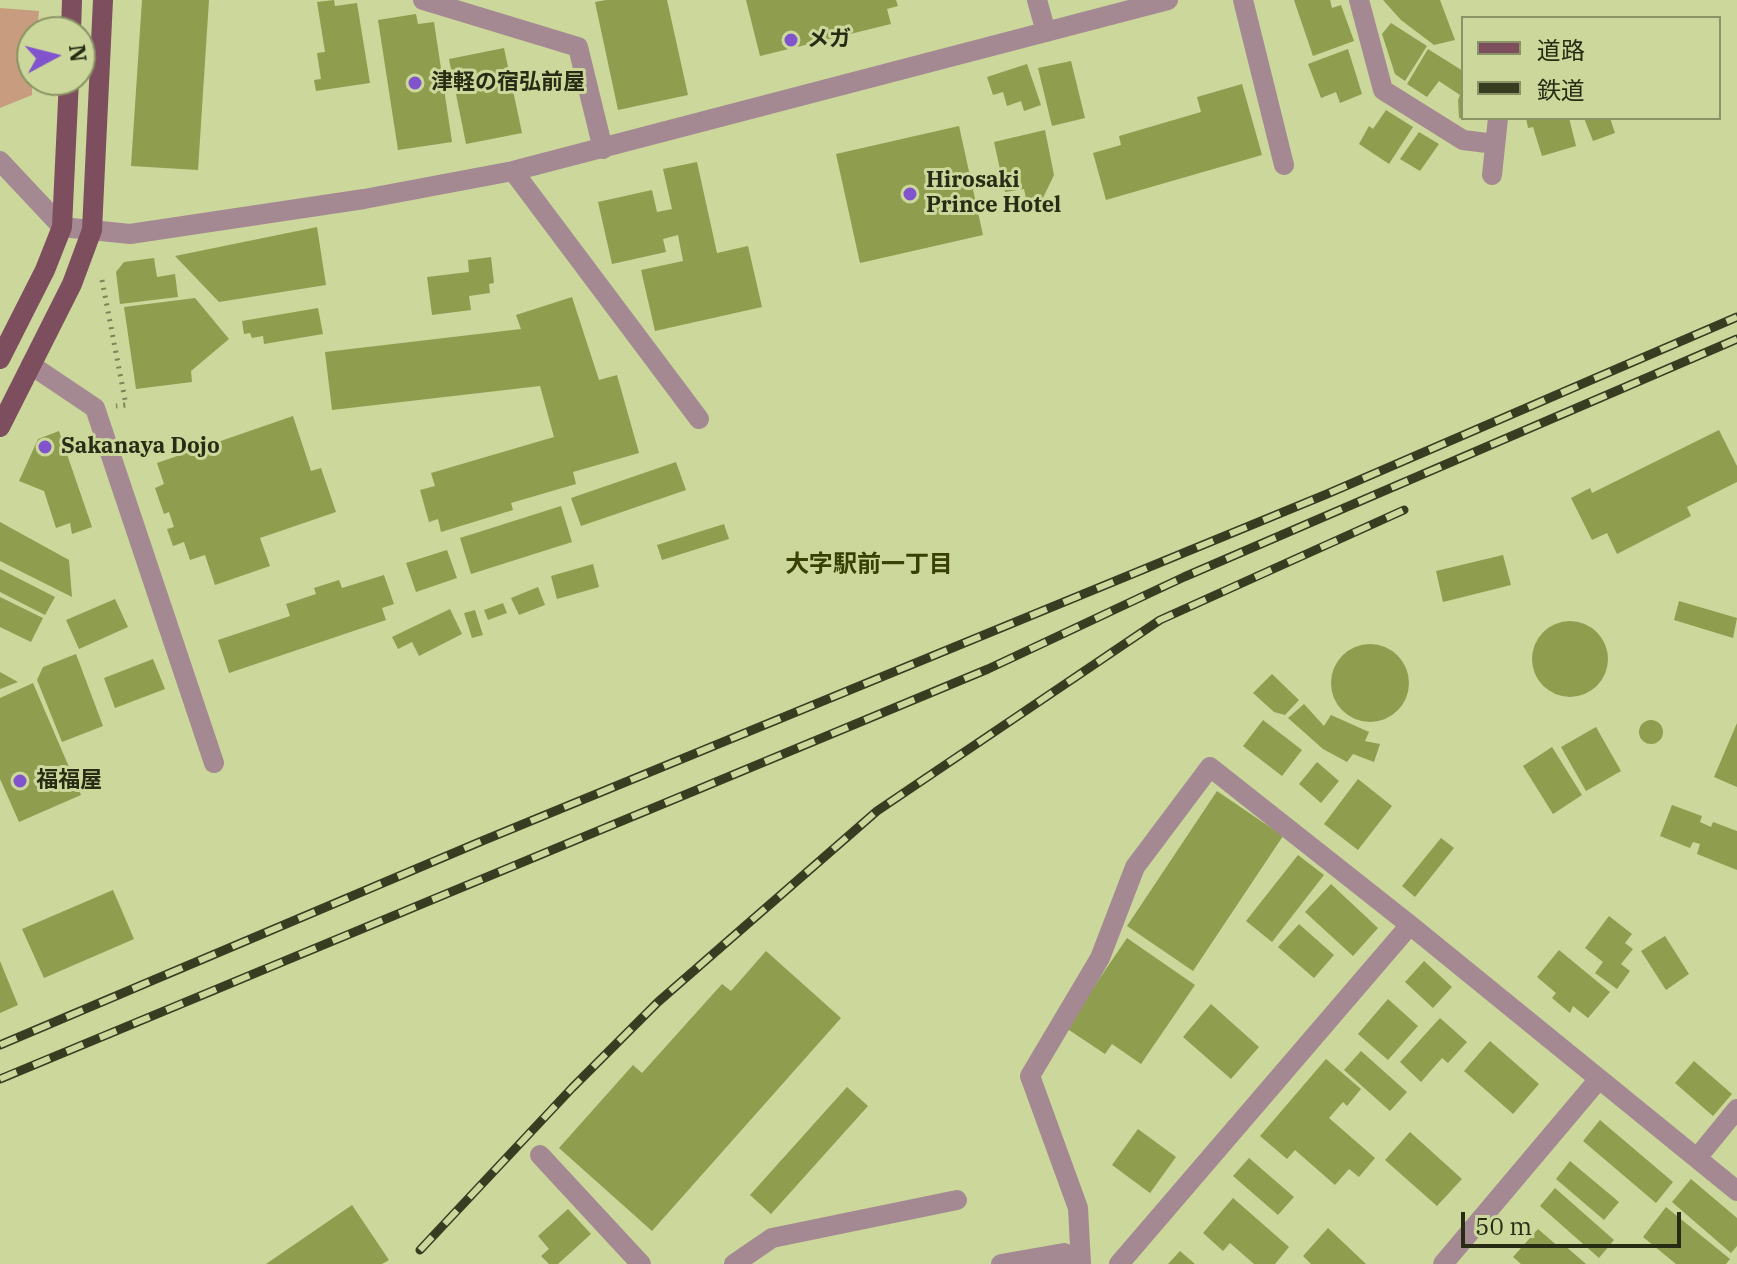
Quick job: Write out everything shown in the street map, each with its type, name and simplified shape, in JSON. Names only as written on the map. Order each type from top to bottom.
[{"type":"main road","points":[[0,427],[72,284],[92,230],[103,0]]},
{"type":"main road","points":[[0,359],[45,270],[62,227],[68,96]]},
{"type":"street","points":[[423,0],[578,47],[603,149]]},
{"type":"street","points":[[1037,0],[1046,32]]},
{"type":"street","points":[[0,161],[62,227],[130,234],[364,199],[513,171],[1168,0]]},
{"type":"street","points":[[1243,0],[1284,165]]},
{"type":"street","points":[[1359,0],[1383,90],[1463,140],[1495,144]]},
{"type":"street","points":[[1492,175],[1498,120]]},
{"type":"street","points":[[513,171],[699,419]]},
{"type":"street","points":[[31,365],[95,408],[214,763]]},
{"type":"street","points":[[1081,1264],[1078,1208],[1030,1076],[1100,958],[1135,867],[1210,767],[1737,1191]]},
{"type":"street","points":[[1119,1264],[1410,925]]},
{"type":"street","points":[[1443,1264],[1599,1079]]},
{"type":"street","points":[[1697,1158],[1737,1109]]},
{"type":"street","points":[[540,1155],[641,1264]]},
{"type":"street","points":[[734,1264],[772,1238],[957,1200]]},
{"type":"street","points":[[1001,1264],[1064,1253],[1073,1264]]},
{"type":"path","points":[[95,408],[126,405],[102,280]]},
{"type":"shaded area","points":[[0,8],[39,11],[39,16],[16,16],[16,96],[30,96],[0,108]]},
{"type":"building","points":[[142,0],[209,0],[198,170],[131,166]]},
{"type":"building","points":[[334,0],[335,6],[357,3],[370,83],[316,91],[314,80],[321,79],[317,53],[325,52],[317,2]]},
{"type":"building","points":[[667,0],[688,95],[618,110],[595,2]]},
{"type":"building","name":"メガ","points":[[746,0],[896,0],[898,6],[887,9],[891,24],[760,56]]},
{"type":"building","points":[[1294,0],[1330,0],[1332,8],[1341,5],[1354,41],[1313,56]]},
{"type":"building","points":[[1383,0],[1440,0],[1455,40],[1434,45],[1401,20]]},
{"type":"building","name":"津軽の宿弘前屋","points":[[416,14],[418,24],[434,22],[452,142],[398,150],[378,20]]},
{"type":"building","points":[[1391,23],[1427,46],[1405,81],[1395,74],[1382,34]]},
{"type":"building","points":[[504,48],[522,133],[466,144],[449,59]]},
{"type":"building","points":[[1348,49],[1362,94],[1340,103],[1336,92],[1321,98],[1308,64]]},
{"type":"building","points":[[1428,49],[1461,70],[1461,118],[1460,95],[1439,81],[1427,97],[1407,84]]},
{"type":"building","points":[[1071,61],[1085,118],[1052,126],[1038,68]]},
{"type":"building","points":[[1027,64],[1041,105],[1024,111],[1021,101],[1007,106],[1003,92],[993,95],[987,77]]},
{"type":"building","points":[[1242,84],[1262,155],[1106,200],[1093,153],[1121,145],[1119,136],[1201,112],[1197,97]]},
{"type":"building","points":[[1386,110],[1413,127],[1389,164],[1359,144],[1369,126],[1373,129]]},
{"type":"building","points":[[1526,120],[1570,120],[1576,146],[1542,156],[1533,127],[1528,128]]},
{"type":"building","points":[[1585,120],[1611,120],[1615,133],[1593,141]]},
{"type":"building","name":"Hirosaki Prince Hotel","points":[[959,126],[983,235],[860,263],[836,154]]},
{"type":"building","points":[[1045,130],[1054,175],[1041,202],[1027,203],[1024,189],[1005,192],[994,142]]},
{"type":"building","points":[[1419,132],[1439,144],[1420,171],[1400,159]]},
{"type":"building","points":[[697,162],[717,253],[748,246],[762,307],[655,331],[641,270],[683,261],[678,235],[663,239],[666,252],[612,264],[598,202],[652,190],[657,212],[672,209],[663,169]]},
{"type":"building","points":[[317,227],[326,285],[219,302],[175,256]]},
{"type":"building","points":[[491,257],[494,283],[489,284],[490,293],[469,296],[471,310],[432,315],[427,277],[469,272],[468,260]]},
{"type":"building","points":[[154,258],[157,277],[175,274],[178,297],[120,304],[116,272],[124,262]]},
{"type":"building","points":[[572,297],[599,380],[617,375],[639,453],[573,472],[576,484],[511,503],[513,510],[441,532],[438,519],[429,522],[420,490],[435,486],[431,473],[554,437],[540,386],[332,410],[325,352],[521,329],[516,315]]},
{"type":"building","points":[[195,298],[229,339],[191,371],[192,382],[136,389],[124,307]]},
{"type":"building","points":[[318,308],[323,334],[264,344],[263,336],[252,338],[250,333],[244,334],[242,321]]},
{"type":"building","points":[[293,416],[311,471],[321,468],[336,512],[260,538],[270,566],[215,585],[205,555],[190,560],[184,542],[173,546],[167,529],[174,527],[169,512],[164,514],[155,488],[164,484],[157,463]]},
{"type":"building","points":[[1719,430],[1737,466],[1737,482],[1687,507],[1691,516],[1617,554],[1607,533],[1592,540],[1571,498],[1590,488],[1592,493]]},
{"type":"building","points":[[59,431],[92,527],[72,534],[70,523],[56,528],[44,491],[19,481],[38,439]]},
{"type":"building","points":[[676,462],[686,490],[581,526],[571,498]]},
{"type":"building","points":[[561,506],[572,542],[471,574],[460,538]]},
{"type":"building","points":[[0,522],[69,560],[72,597],[0,561]]},
{"type":"building","points":[[724,524],[729,539],[662,560],[657,545]]},
{"type":"building","points":[[447,550],[457,578],[416,592],[406,563]]},
{"type":"building","points":[[1503,555],[1511,585],[1443,602],[1436,571]]},
{"type":"building","points":[[593,564],[599,587],[557,599],[551,576]]},
{"type":"building","points":[[0,569],[55,597],[45,615],[0,592]]},
{"type":"building","points":[[384,575],[394,604],[382,608],[386,620],[229,673],[218,640],[290,616],[286,604],[316,594],[314,588],[339,580],[342,588]]},
{"type":"building","points":[[538,587],[545,605],[519,615],[511,598]]},
{"type":"building","points":[[0,597],[43,618],[31,642],[0,627]]},
{"type":"building","points":[[115,599],[128,627],[79,649],[66,620]]},
{"type":"building","points":[[1679,601],[1737,618],[1733,638],[1674,620]]},
{"type":"building","points":[[503,603],[507,613],[488,620],[484,610]]},
{"type":"building","points":[[450,609],[462,634],[419,656],[412,642],[398,649],[392,637]]},
{"type":"building","points":[[475,610],[483,635],[472,638],[464,613]]},
{"type":"building","points":[[1570,621],[1584,624],[1597,632],[1605,645],[1608,659],[1605,673],[1597,686],[1584,694],[1570,697],[1556,694],[1543,686],[1535,673],[1532,659],[1535,645],[1543,632],[1556,624]]},
{"type":"building","points":[[1370,644],[1385,647],[1402,661],[1409,683],[1406,698],[1392,715],[1370,722],[1355,719],[1338,705],[1331,683],[1334,668],[1348,651]]},
{"type":"building","points":[[76,654],[103,726],[62,742],[37,680],[43,667]]},
{"type":"building","points":[[153,659],[165,689],[115,708],[104,678]]},
{"type":"building","points":[[0,672],[18,682],[0,689]]},
{"type":"building","points":[[1272,674],[1299,700],[1285,715],[1274,712],[1253,693]]},
{"type":"building","points":[[33,683],[81,795],[19,822],[0,779],[0,698]]},
{"type":"building","points":[[1304,704],[1324,726],[1331,715],[1369,732],[1365,741],[1380,744],[1374,762],[1353,754],[1347,762],[1323,749],[1288,718]]},
{"type":"building","points":[[1263,720],[1302,750],[1282,776],[1243,746]]},
{"type":"building","points":[[1651,720],[1660,723],[1663,732],[1660,741],[1651,744],[1642,741],[1639,732],[1642,723]]},
{"type":"building","points":[[1737,723],[1737,787],[1714,777]]},
{"type":"building","points":[[1596,727],[1621,771],[1586,791],[1561,747]]},
{"type":"building","points":[[1552,747],[1582,795],[1553,814],[1523,766]]},
{"type":"building","points":[[1317,762],[1339,781],[1321,803],[1299,784]]},
{"type":"building","points":[[1358,779],[1392,806],[1358,850],[1324,824]]},
{"type":"building","points":[[1217,791],[1283,836],[1193,971],[1127,926]]},
{"type":"building","points":[[1672,805],[1702,816],[1700,822],[1711,827],[1713,822],[1737,831],[1737,870],[1697,854],[1700,844],[1693,842],[1690,848],[1660,836]]},
{"type":"building","points":[[1441,838],[1454,848],[1415,897],[1402,886]]},
{"type":"building","points":[[1298,855],[1324,875],[1272,942],[1246,921]]},
{"type":"building","points":[[1331,884],[1378,928],[1353,956],[1305,912]]},
{"type":"building","points":[[113,890],[134,939],[44,978],[22,929]]},
{"type":"building","points":[[1609,916],[1632,934],[1625,943],[1633,949],[1621,964],[1630,971],[1617,989],[1595,973],[1603,962],[1585,948]]},
{"type":"building","points":[[1299,924],[1334,955],[1314,978],[1278,947]]},
{"type":"building","points":[[1665,936],[1689,974],[1666,990],[1641,951]]},
{"type":"building","points":[[1127,938],[1195,985],[1141,1064],[1112,1044],[1105,1054],[1066,1028]]},
{"type":"building","points":[[1559,950],[1610,992],[1588,1018],[1573,1006],[1570,1013],[1552,998],[1556,993],[1537,977]]},
{"type":"building","points":[[766,951],[841,1018],[652,1231],[559,1148],[633,1065],[642,1073],[722,984],[731,991]]},
{"type":"building","points":[[0,961],[18,1005],[0,1013]]},
{"type":"building","points":[[1424,961],[1452,987],[1433,1008],[1405,982]]},
{"type":"building","points":[[1388,999],[1418,1026],[1388,1060],[1358,1034]]},
{"type":"building","points":[[1211,1004],[1259,1047],[1231,1079],[1183,1037]]},
{"type":"building","points":[[1440,1018],[1467,1042],[1448,1063],[1442,1058],[1421,1082],[1400,1062]]},
{"type":"building","points":[[1490,1041],[1539,1084],[1513,1114],[1464,1071]]},
{"type":"building","points":[[1361,1051],[1407,1092],[1390,1111],[1344,1070]]},
{"type":"building","points":[[1326,1059],[1361,1089],[1347,1106],[1343,1102],[1329,1118],[1375,1158],[1359,1177],[1349,1169],[1335,1185],[1295,1150],[1287,1159],[1260,1136]]},
{"type":"building","points":[[1694,1061],[1732,1094],[1713,1116],[1675,1083]]},
{"type":"building","points":[[847,1087],[868,1106],[771,1214],[750,1195]]},
{"type":"building","points":[[1600,1120],[1673,1182],[1656,1203],[1583,1141]]},
{"type":"building","points":[[1138,1129],[1176,1157],[1150,1193],[1112,1165]]},
{"type":"building","points":[[1410,1132],[1462,1179],[1437,1206],[1385,1160]]},
{"type":"building","points":[[1249,1158],[1294,1197],[1278,1215],[1233,1176]]},
{"type":"building","points":[[1570,1161],[1619,1202],[1604,1220],[1556,1179]]},
{"type":"building","points":[[1691,1179],[1737,1218],[1737,1246],[1731,1253],[1672,1202]]},
{"type":"building","points":[[1555,1188],[1614,1240],[1599,1258],[1540,1206]]},
{"type":"building","points":[[1233,1198],[1289,1247],[1275,1264],[1254,1264],[1230,1243],[1223,1251],[1203,1233]]},
{"type":"building","points":[[352,1205],[389,1260],[382,1264],[266,1264]]},
{"type":"building","points":[[1666,1207],[1730,1259],[1726,1264],[1676,1264],[1643,1237]]},
{"type":"building","points":[[568,1209],[591,1234],[558,1264],[549,1264],[541,1256],[549,1249],[538,1236]]},
{"type":"building","points":[[1328,1228],[1366,1264],[1311,1264],[1303,1256]]},
{"type":"building","points":[[1538,1229],[1560,1248],[1563,1244],[1586,1264],[1521,1264],[1513,1257]]},
{"type":"building","points":[[1180,1251],[1195,1264],[1168,1264]]},
{"type":"railway","points":[[0,1045],[482,841],[1327,494],[1737,317]]},
{"type":"railway","points":[[0,1079],[988,669],[1184,577],[1737,339]]},
{"type":"railway","points":[[420,1250],[572,1088],[658,1002],[877,811],[1160,620],[1404,510]]},
{"type":"place","name":"メガ","points":[[791,40]]},
{"type":"place","name":"津軽の宿弘前屋","points":[[415,83]]},
{"type":"place","name":"Hirosaki Prince Hotel","points":[[910,194]]},
{"type":"place","name":"Sakanaya Dojo","points":[[45,447]]},
{"type":"place","name":"福福屋","points":[[20,781]]},
{"type":"district","name":"大字駅前一丁目","points":[[869,565]]}]
